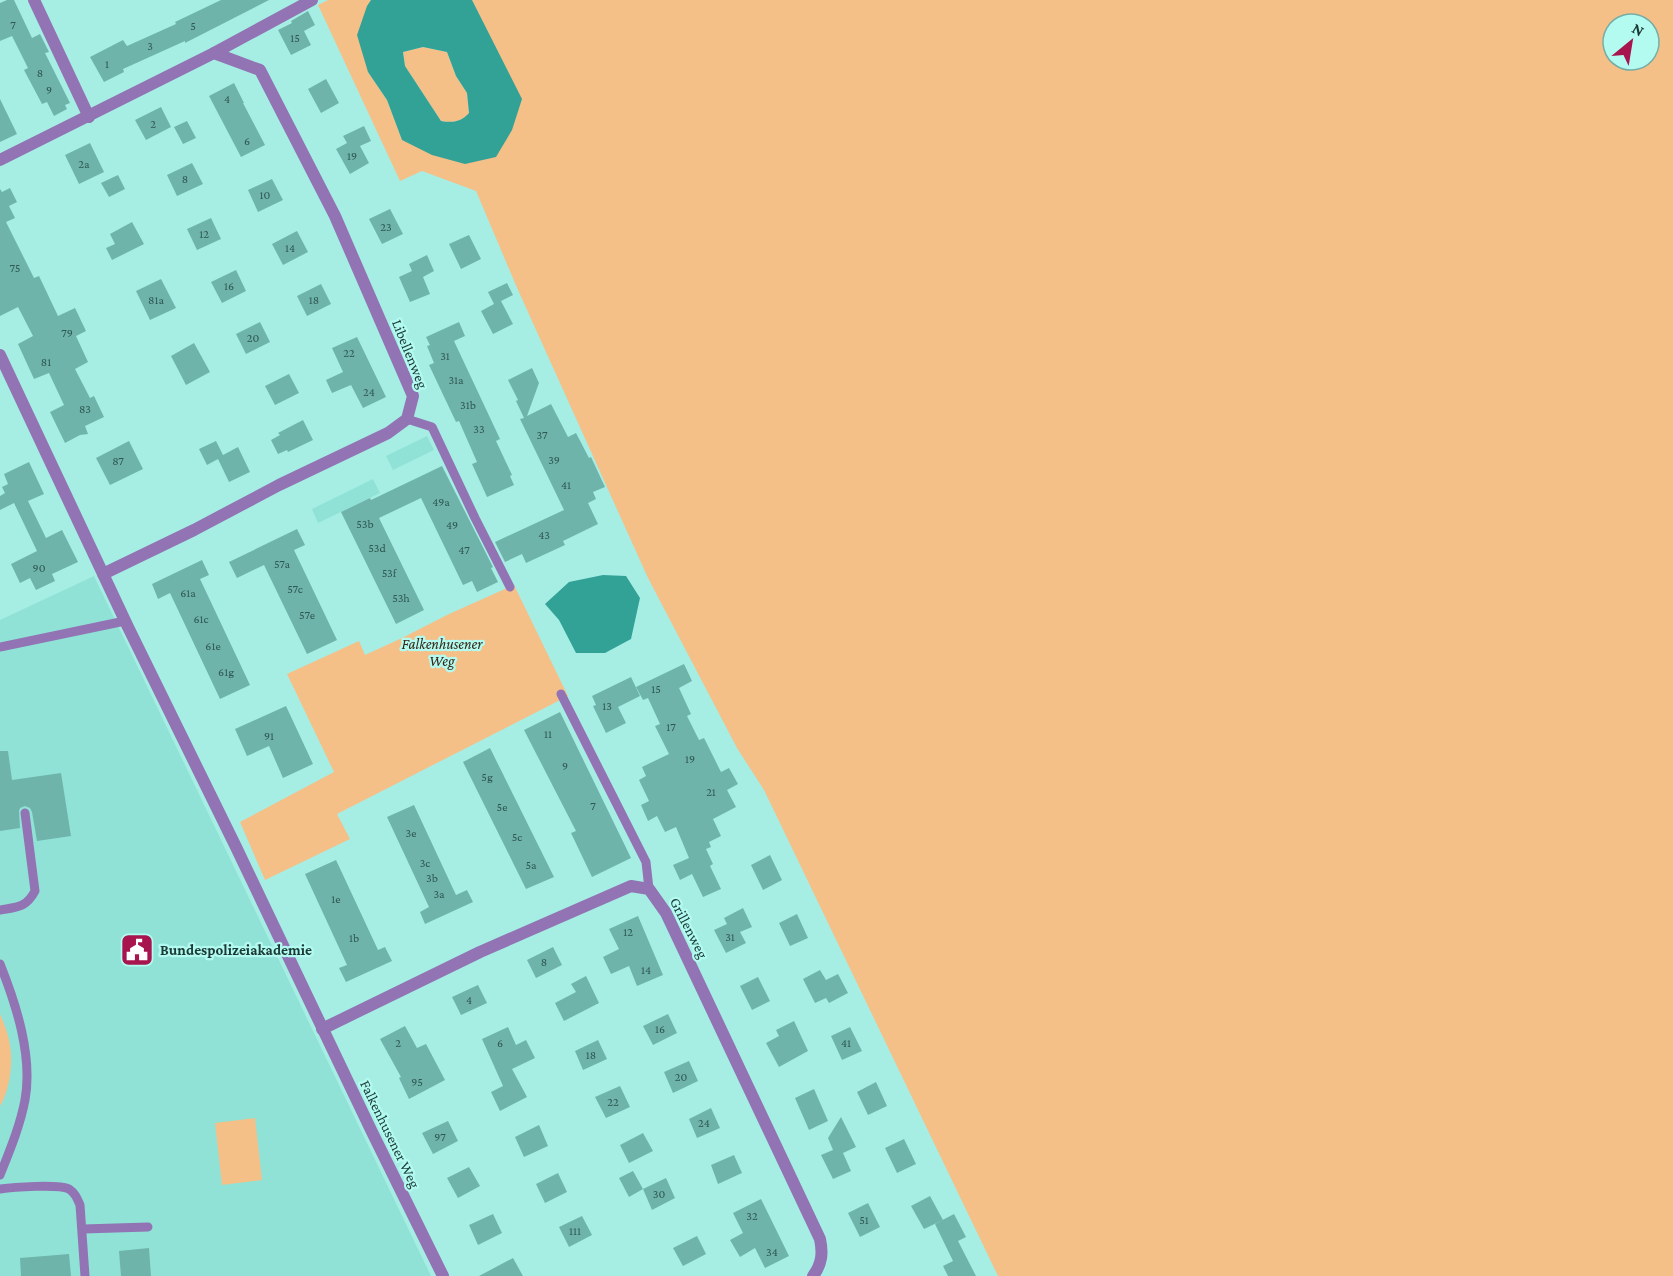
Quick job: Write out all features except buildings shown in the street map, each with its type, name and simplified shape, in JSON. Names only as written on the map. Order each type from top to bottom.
[{"type":"street","points":[[34,0],[89,117]]},
{"type":"street","points":[[0,160],[214,53],[312,0]]},
{"type":"street","name":"Libellenweg","points":[[214,53],[260,70],[335,216],[413,396],[407,419]]},
{"type":"street","name":"Falkenhusener Weg","points":[[0,355],[125,621],[443,1276]]},
{"type":"street","points":[[103,574],[388,433],[407,419]]},
{"type":"street","name":"Grillenweg","points":[[322,1029],[480,952],[631,886],[649,889],[666,913],[820,1239],[822,1259],[813,1276]]},
{"type":"lane","points":[[407,419],[432,427],[510,587]]},
{"type":"lane","points":[[0,647],[125,621]]},
{"type":"lane","points":[[561,694],[646,862],[649,889]]},
{"type":"lane","points":[[0,910],[23,906],[35,891],[25,813]]},
{"type":"lane","points":[[0,964],[22,1027],[27,1071],[26,1097],[19,1125],[0,1175]]},
{"type":"lane","points":[[0,1189],[11,1187],[67,1188],[76,1196],[80,1205],[83,1229],[85,1276]]},
{"type":"lane","points":[[83,1229],[148,1227]]},
{"type":"shaded area","points":[[427,436],[434,450],[393,470],[386,456]]},
{"type":"shaded area","points":[[373,479],[380,493],[318,523],[312,509]]},
{"type":"shaded area","name":"Bundespolizeiakademie","points":[[94,576],[431,1276],[0,1276],[0,620]]},
{"type":"green space","points":[[328,0],[371,0],[367,7],[368,72],[387,100],[402,140],[496,157],[472,0],[1673,0],[1673,1276],[998,1276],[764,790],[737,748],[648,578],[518,290],[476,191],[422,171],[400,181],[318,5]]},
{"type":"green space","points":[[423,47],[447,52],[456,76],[467,93],[469,114],[463,119],[453,122],[441,121],[405,66],[403,52]]},
{"type":"green space","points":[[514,585],[568,696],[337,814],[350,839],[265,880],[240,822],[334,772],[287,674],[359,641],[365,655]]},
{"type":"green space","points":[[0,1014],[8,1036],[11,1063],[7,1090],[0,1106]]},
{"type":"green space","points":[[255,1118],[262,1180],[222,1185],[215,1123]]},
{"type":"water","points":[[371,0],[472,0],[522,99],[512,130],[496,157],[465,164],[432,155],[402,140],[387,100],[368,72],[357,35]],"holes":[[[423,47],[447,52],[456,76],[467,93],[469,113],[453,122],[441,121],[405,66],[403,52]]]},
{"type":"water","points":[[603,575],[626,576],[640,598],[631,639],[605,653],[576,653],[559,620],[545,604],[569,582]]},
{"type":"place","name":"Bundespolizeiakademie","points":[[137,950]]}]
